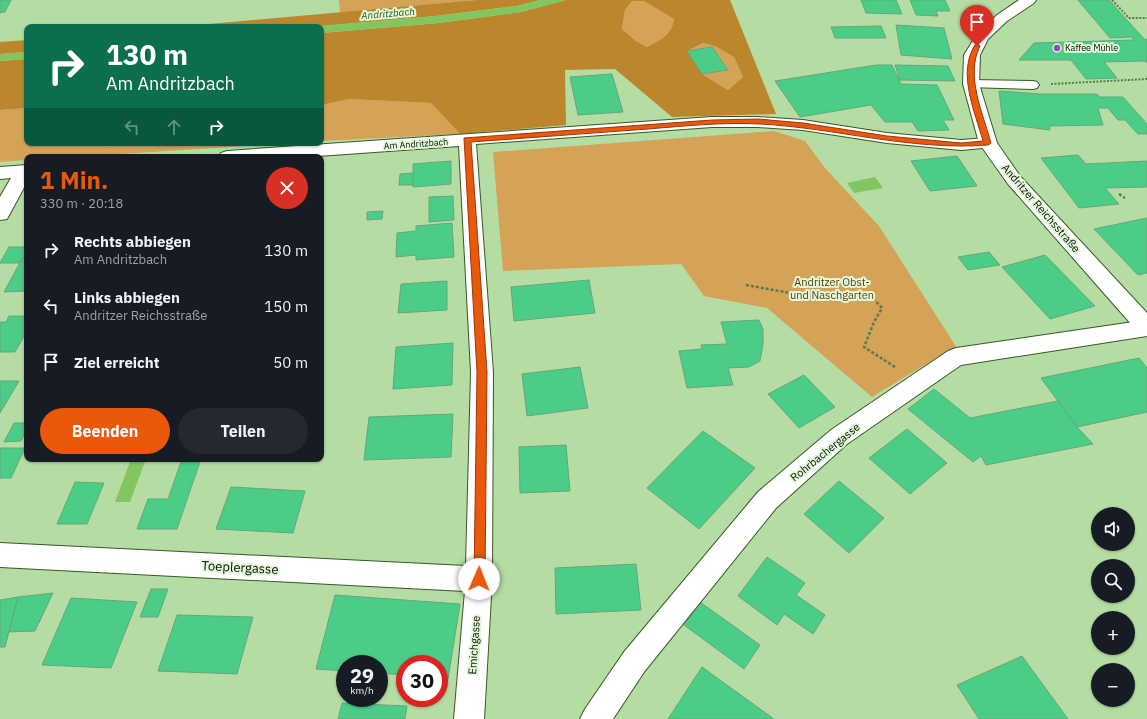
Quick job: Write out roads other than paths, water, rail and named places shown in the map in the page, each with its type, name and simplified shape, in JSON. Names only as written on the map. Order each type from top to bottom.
[{"type":"street","name":"Andritzer Reichsstraße","points":[[1029,0],[1002,18],[982,37],[972,56],[971,84],[988,143],[1014,180],[1147,327]]},
{"type":"street","name":"Am Andritzbach","points":[[269,154],[712,122],[758,122],[803,125],[887,138],[961,145],[988,143]]},
{"type":"street","name":"Emichgasse","points":[[467,140],[482,372],[479,579],[469,719]]},
{"type":"street","points":[[0,173],[24,171]]},
{"type":"street","points":[[0,214],[24,173]]},
{"type":"street","name":"Rohrbachergasse","points":[[595,719],[634,662],[767,500],[839,438],[956,357],[1128,332],[1147,327]]},
{"type":"street","name":"Toeplergasse","points":[[0,555],[479,579]]},
{"type":"lane","points":[[971,84],[1032,85]]},
{"type":"place","name":"Kaffee Mühle","points":[[1057,48]]},
{"type":"water label","name":"Andritzbach","points":[[388,13]]},
{"type":"park label","name":"Andritzer Obst- und Naschgarten","points":[[832,288]]}]
